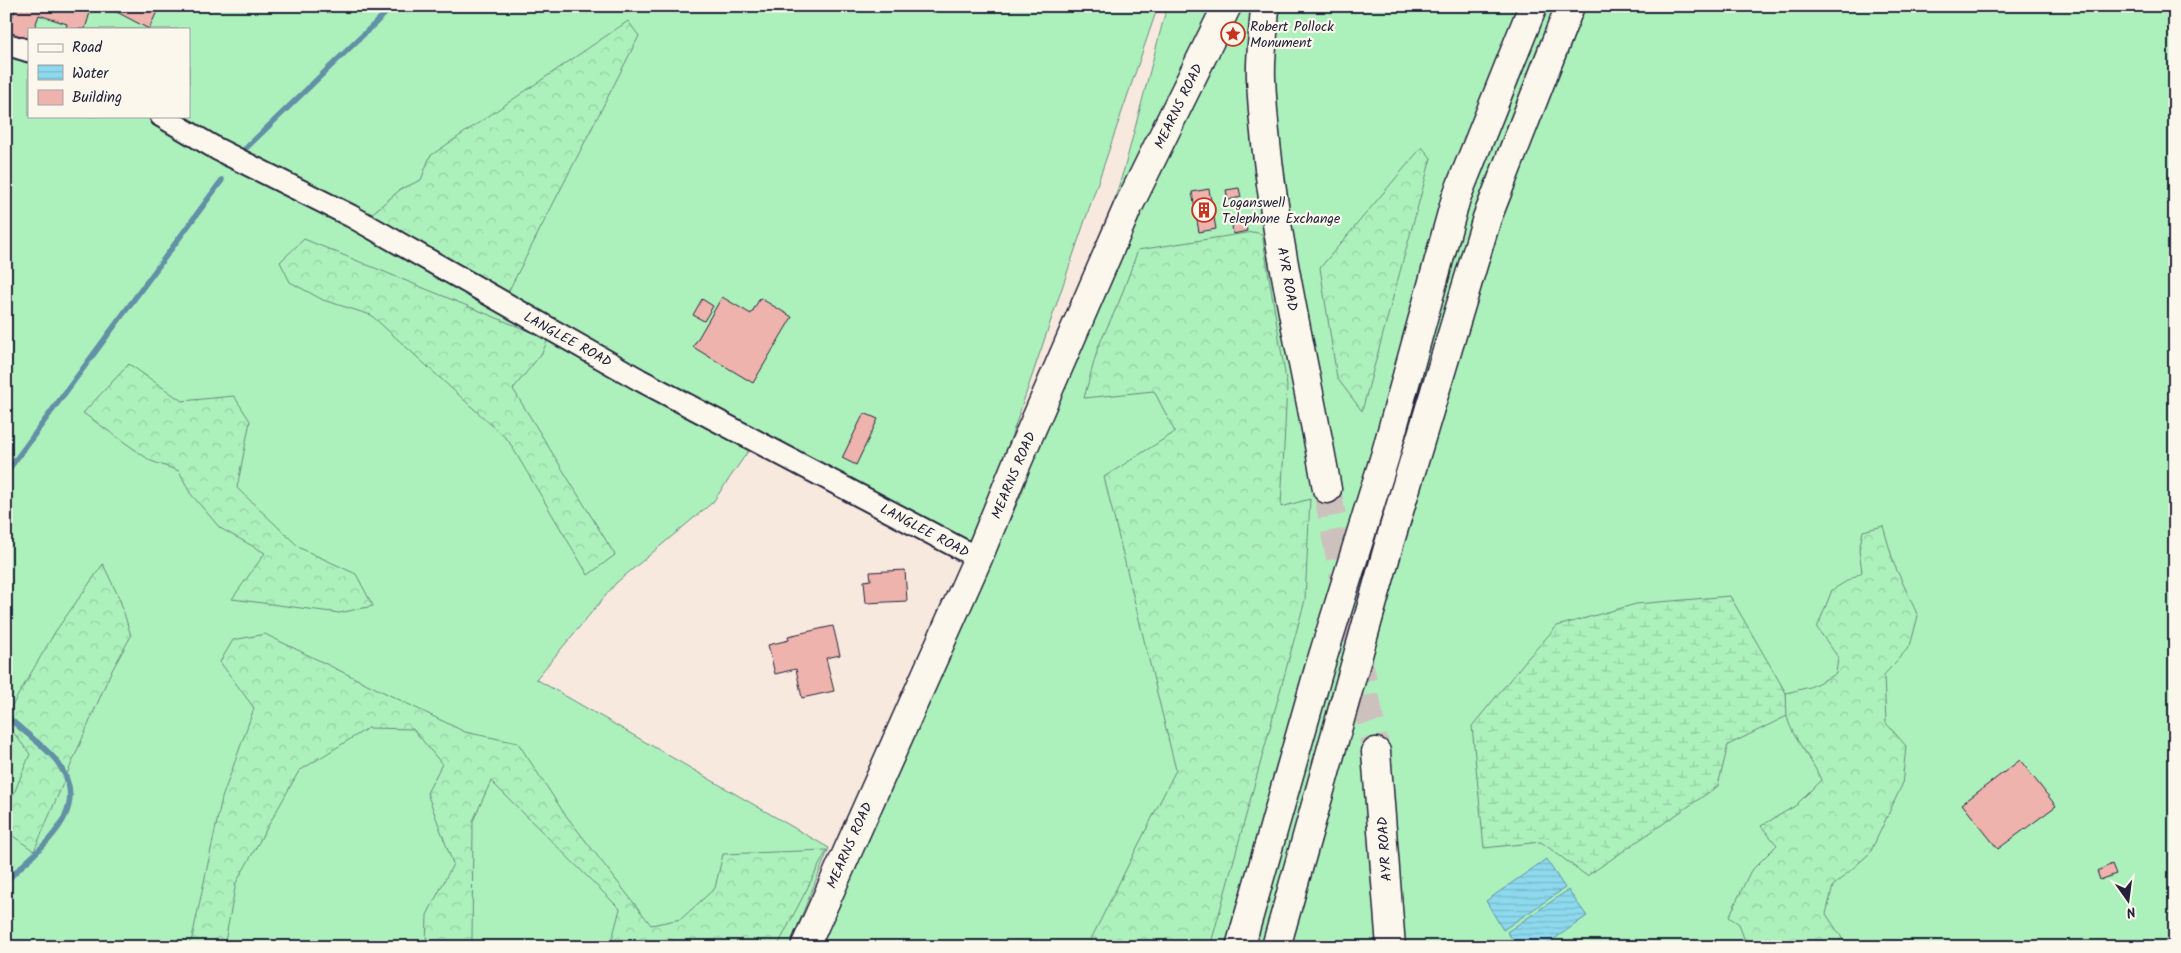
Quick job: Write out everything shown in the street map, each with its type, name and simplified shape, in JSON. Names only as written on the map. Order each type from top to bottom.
[{"type":"main road","name":"MEARNS ROAD","points":[[805,947],[978,558],[1016,465],[1127,209],[1226,6]]},
{"type":"main road","name":"AYR ROAD","points":[[1265,6],[1261,77],[1270,163],[1280,236],[1327,489]]},
{"type":"main road","points":[[1240,947],[1319,669],[1385,456],[1456,198],[1533,6]]},
{"type":"main road","points":[[1276,947],[1390,541],[1487,218],[1570,6]]},
{"type":"main road","name":"AYR ROAD","points":[[1376,752],[1391,947]]},
{"type":"street","points":[[6,44],[28,51]]},
{"type":"street","name":"LANGLEE ROAD","points":[[163,118],[217,149],[351,216],[640,380],[978,558]]},
{"type":"green space","points":[[6,6],[1158,6],[970,558],[751,447],[713,502],[616,583],[536,679],[829,848],[789,947],[6,947]]},
{"type":"green space","points":[[1167,6],[2175,6],[2175,947],[817,947],[1022,493],[1125,166]]},
{"type":"green space","points":[[628,21],[639,36],[505,298],[369,216],[401,189],[421,180],[430,156]]},
{"type":"green space","points":[[1422,147],[1431,158],[1362,411],[1337,378],[1320,268]]},
{"type":"green space","points":[[1253,232],[1262,234],[1287,386],[1281,507],[1310,499],[1305,600],[1210,947],[1087,947],[1176,770],[1104,477],[1175,432],[1154,391],[1084,398],[1098,347],[1119,302],[1138,250]]},
{"type":"green space","points":[[304,239],[548,339],[542,353],[513,389],[615,555],[588,575],[508,440],[371,315],[323,300],[290,282],[280,262]]},
{"type":"green space","points":[[129,364],[182,401],[234,396],[250,421],[237,488],[300,548],[356,574],[373,606],[339,613],[232,599],[265,553],[220,528],[190,493],[179,471],[151,461],[83,413]]},
{"type":"green space","points":[[1883,526],[1894,564],[1918,616],[1910,646],[1884,675],[1886,723],[1906,746],[1902,785],[1870,853],[1833,886],[1826,914],[1848,947],[1747,947],[1739,924],[1729,917],[1750,872],[1777,845],[1761,826],[1795,806],[1821,780],[1790,725],[1786,711],[1786,693],[1810,687],[1836,674],[1838,657],[1817,628],[1832,590],[1862,572],[1859,550],[1863,531]]},
{"type":"green space","points":[[103,564],[120,600],[131,636],[110,674],[34,851],[6,831],[6,813],[30,754],[6,723],[6,716],[55,632]]},
{"type":"green space","points":[[1730,596],[1786,693],[1787,716],[1728,745],[1718,786],[1587,876],[1541,842],[1484,848],[1472,726],[1557,626],[1636,604]]},
{"type":"green space","points":[[265,634],[465,732],[518,743],[564,813],[651,925],[681,919],[715,888],[723,854],[827,850],[777,947],[610,947],[620,909],[491,781],[473,821],[472,947],[426,947],[427,915],[453,864],[427,793],[442,764],[413,729],[368,728],[299,771],[236,883],[224,947],[187,947],[192,938],[222,798],[254,708],[220,662],[233,640]]},
{"type":"water","points":[[1546,859],[1565,888],[1503,930],[1486,901]]},
{"type":"water","points":[[1568,890],[1587,916],[1543,947],[1518,947],[1507,932]]},
{"type":"building","points":[[16,6],[82,6],[91,9],[85,28],[66,28],[67,24],[39,15],[34,28],[28,28],[28,43],[6,37]]},
{"type":"building","points":[[116,6],[159,7],[149,28],[115,11]]},
{"type":"building","points":[[1239,188],[1241,197],[1228,200],[1226,190]]},
{"type":"building","name":"Loganswell Telephone Exchange","points":[[1209,189],[1216,229],[1199,232],[1192,192]]},
{"type":"building","points":[[1245,222],[1247,231],[1233,234],[1232,225]]},
{"type":"building","points":[[722,297],[751,314],[760,298],[792,317],[753,383],[693,347]]},
{"type":"building","points":[[702,299],[713,306],[704,321],[693,315]]},
{"type":"building","points":[[864,413],[878,419],[856,465],[842,458]]},
{"type":"building","points":[[905,570],[907,601],[866,603],[864,581],[871,580],[870,572]]},
{"type":"building","points":[[833,626],[840,655],[826,658],[834,691],[802,698],[796,669],[775,674],[768,645],[789,640],[788,636]]},
{"type":"building","points":[[2020,760],[2056,806],[1998,849],[1962,804]]},
{"type":"building","points":[[2112,864],[2116,874],[2100,880],[2097,871]]},
{"type":"waterway","points":[[243,151],[393,6]]},
{"type":"waterway","points":[[6,473],[222,180]]},
{"type":"waterway","points":[[6,715],[55,759],[67,778],[70,796],[67,812],[59,827],[47,842],[6,882]]},
{"type":"tunnel","points":[[1327,489],[1376,752]]},
{"type":"place","name":"Robert Pollock Monument","points":[[1233,34]]},
{"type":"place","name":"Loganswell Telephone Exchange","points":[[1204,210]]}]
